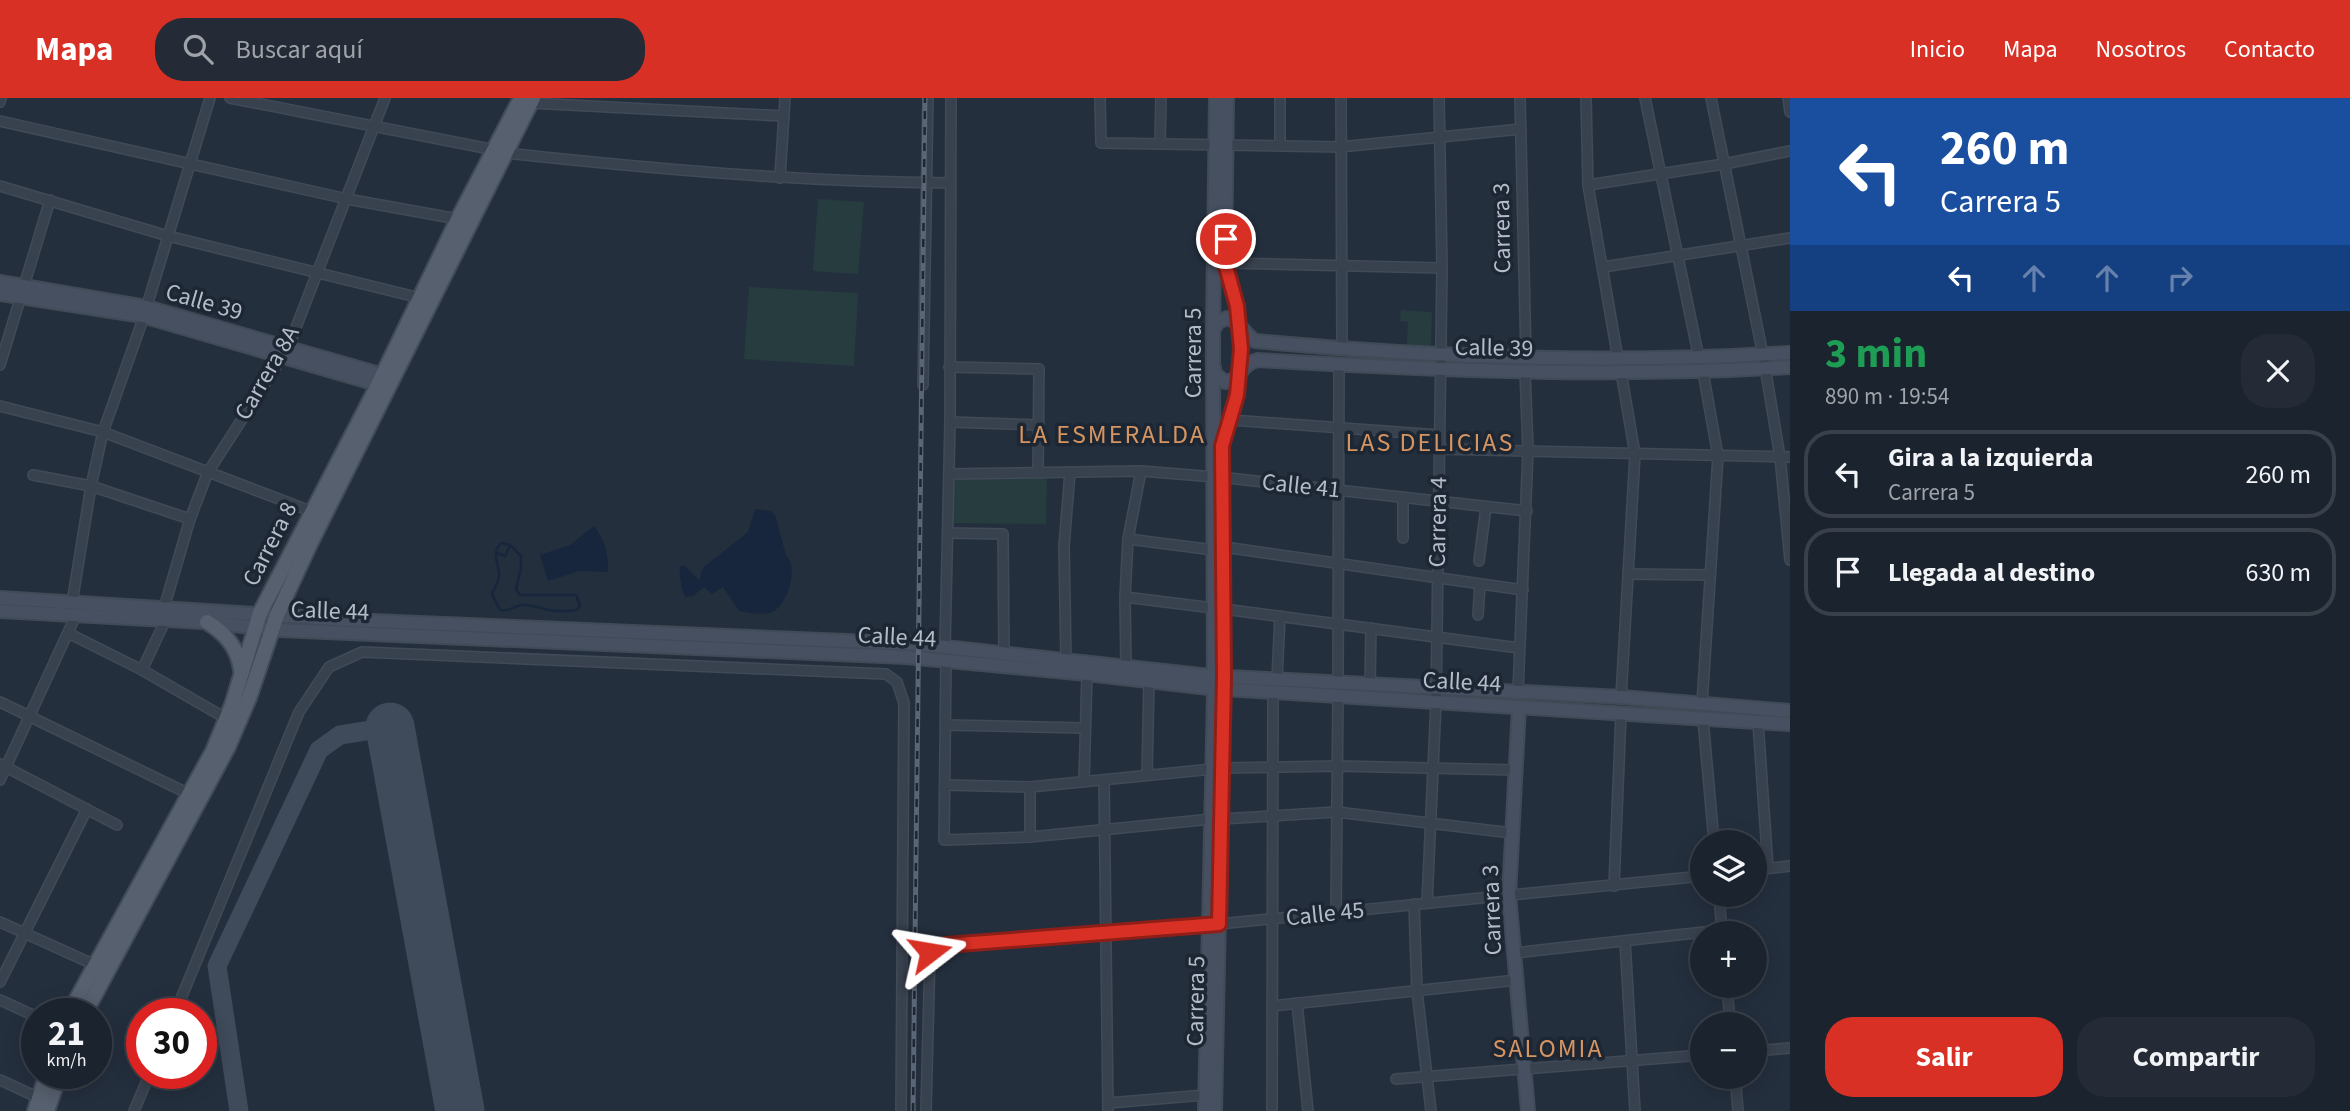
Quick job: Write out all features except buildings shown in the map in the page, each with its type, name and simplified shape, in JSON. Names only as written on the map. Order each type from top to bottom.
[{"type":"main road","name":"Carrera 5","points":[[1216,98],[1222,145],[1225,263],[1234,288],[1240,324],[1240,372],[1231,420],[1222,446],[1218,477]]},
{"type":"main road","name":"Carrera 5","points":[[1215,1111],[1214,925],[1219,549],[1213,330],[1222,145],[1227,98]]},
{"type":"main road","name":"Carrera 8","points":[[93,998],[228,747],[249,698],[277,615],[386,381],[528,100]]},
{"type":"main road","name":"Carrera 8","points":[[77,998],[213,751],[227,719],[260,613],[386,381],[420,298],[458,219],[500,151]]},
{"type":"main road","name":"Calle 39","points":[[0,282],[22,292]]},
{"type":"main road","name":"Calle 39","points":[[0,294],[22,292],[145,312],[386,381]]},
{"type":"main road","points":[[1213,330],[1218,321],[1227,318],[1240,324]]},
{"type":"main road","name":"Calle 39","points":[[1240,324],[1246,335],[1255,341],[1525,363],[1620,365],[1703,372],[1764,362],[1790,353]]},
{"type":"main road","name":"Calle 39","points":[[1620,365],[1699,358],[1764,362],[1790,367]]},
{"type":"main road","name":"Calle 39","points":[[1214,368],[1215,374],[1225,382],[1237,377],[1247,364],[1258,360],[1440,368],[1525,363]]},
{"type":"main road","name":"Calle 44","points":[[0,598],[74,609],[164,615],[260,613],[349,620],[906,643],[946,654],[1149,681],[1219,682],[1436,695],[1518,692],[1790,710]]},
{"type":"main road","name":"Calle 44","points":[[0,611],[74,609]]},
{"type":"main road","name":"Calle 44","points":[[164,615],[272,629],[946,654],[1004,653],[1126,667],[1219,682]]},
{"type":"main road","points":[[207,622],[232,643],[242,673]]},
{"type":"main road","name":"Calle 44","points":[[1338,689],[1370,685],[1519,707],[1790,724]]},
{"type":"main road","points":[[1667,717],[1668,701]]},
{"type":"main road","name":"Carrera 3","points":[[1519,707],[1509,895],[1528,1111]]},
{"type":"main road","name":"Carrera 5","points":[[1205,1111],[1214,925]]},
{"type":"main road","points":[[47,1111],[55,1089]]},
{"type":"street","points":[[0,780],[3,766],[68,633],[74,609],[91,486],[103,432],[145,312],[210,98]]},
{"type":"street","points":[[230,98],[500,151],[670,170],[780,178],[950,183]]},
{"type":"street","name":"Carrera 8A","points":[[142,670],[164,615],[190,519],[208,472],[285,352],[385,98]]},
{"type":"street","points":[[780,178],[785,98]]},
{"type":"street","points":[[923,385],[928,98]]},
{"type":"street","points":[[951,98],[944,840],[1105,831],[1216,819],[1337,812],[1512,833]]},
{"type":"street","points":[[1100,98],[1101,143],[1340,146],[1521,129]]},
{"type":"street","points":[[1160,144],[1161,98]]},
{"type":"street","points":[[1280,98],[1280,146]]},
{"type":"street","points":[[1341,98],[1342,349]]},
{"type":"street","name":"Carrera 4","points":[[1427,903],[1436,695],[1442,268],[1439,98]]},
{"type":"street","name":"Carrera 3","points":[[1518,692],[1528,452],[1520,98]]},
{"type":"street","points":[[1586,98],[1588,184],[1635,454],[1621,697]]},
{"type":"street","points":[[1645,98],[1699,358]]},
{"type":"street","points":[[1711,98],[1785,457],[1790,560]]},
{"type":"street","points":[[1788,98],[1790,112]]},
{"type":"street","points":[[528,100],[784,117]]},
{"type":"street","points":[[0,121],[347,199],[458,219]]},
{"type":"street","points":[[1588,184],[1724,164],[1790,150]]},
{"type":"street","points":[[0,186],[168,236],[420,298]]},
{"type":"street","points":[[0,365],[50,200]]},
{"type":"street","points":[[1603,267],[1790,238]]},
{"type":"street","points":[[1225,263],[1442,268]]},
{"type":"street","points":[[1336,912],[1339,364]]},
{"type":"street","points":[[949,367],[1040,369],[1038,472]]},
{"type":"street","points":[[1702,704],[1718,456],[1703,372]]},
{"type":"street","points":[[0,406],[103,432],[313,512]]},
{"type":"street","points":[[1231,420],[1439,435]]},
{"type":"street","points":[[950,422],[1039,425]]},
{"type":"street","points":[[1439,449],[1785,457]]},
{"type":"street","points":[[1126,667],[1128,539],[1141,471]]},
{"type":"street","name":"Calle 41","points":[[949,474],[1141,471],[1527,511]]},
{"type":"street","points":[[1066,661],[1064,546],[1070,472]]},
{"type":"street","points":[[33,475],[91,486],[190,519]]},
{"type":"street","points":[[1403,497],[1403,538]]},
{"type":"street","points":[[1479,561],[1486,507]]},
{"type":"street","points":[[948,533],[1003,534],[1004,653]]},
{"type":"street","points":[[1128,539],[1338,564],[1522,590]]},
{"type":"street","points":[[1628,574],[1710,575]]},
{"type":"street","points":[[1478,615],[1480,584]]},
{"type":"street","points":[[1125,597],[1519,648]]},
{"type":"street","points":[[1272,1111],[1273,767],[1280,616]]},
{"type":"street","points":[[1370,685],[1371,628]]},
{"type":"street","points":[[68,633],[142,670],[227,719]]},
{"type":"street","points":[[181,998],[299,712],[329,667],[362,652],[886,674],[897,682],[904,703],[901,1111]]},
{"type":"street","points":[[1084,782],[1087,674]]},
{"type":"street","points":[[1147,775],[1149,681]]},
{"type":"street","points":[[0,702],[189,794]]},
{"type":"street","points":[[1614,886],[1621,714]]},
{"type":"street","points":[[1703,719],[1713,830]]},
{"type":"street","points":[[1758,723],[1768,868],[1790,866]]},
{"type":"street","points":[[946,725],[1084,728]]},
{"type":"street","points":[[3,766],[117,825]]},
{"type":"street","points":[[945,785],[1030,787],[1217,768],[1338,766],[1516,770]]},
{"type":"street","points":[[1104,780],[1108,933],[1108,1107],[1205,1095]]},
{"type":"street","points":[[1030,787],[1030,836]]},
{"type":"street","points":[[0,982],[87,809]]},
{"type":"street","name":"Calle 45","points":[[926,1111],[930,952],[946,945],[1214,925],[1690,877]]},
{"type":"street","points":[[1414,904],[1417,991],[1431,1111]]},
{"type":"street","points":[[0,922],[95,965]]},
{"type":"street","points":[[1514,953],[1690,935]]},
{"type":"street","points":[[1625,940],[1635,1111]]},
{"type":"street","points":[[1272,1006],[1517,981]]},
{"type":"street","points":[[0,1000],[21,1010]]},
{"type":"street","points":[[1297,1003],[1308,1111]]},
{"type":"street","points":[[1767,1050],[1790,1048]]},
{"type":"street","points":[[1396,1079],[1690,1056]]},
{"type":"street","points":[[0,1080],[37,1105]]},
{"type":"street","points":[[134,1111],[143,1089]]},
{"type":"street","points":[[1736,1089],[1738,1111]]},
{"type":"green space","points":[[818,199],[864,202],[858,274],[813,271]]},
{"type":"green space","points":[[749,287],[858,293],[854,366],[744,359]]},
{"type":"green space","points":[[1401,310],[1432,312],[1431,347],[1407,346],[1408,322],[1400,321]]},
{"type":"green space","points":[[953,476],[1047,476],[1046,524],[953,523]]},
{"type":"water","points":[[755,509],[771,511],[775,515],[790,561],[792,576],[784,601],[774,611],[757,614],[739,611],[723,587],[712,594],[704,587],[693,596],[686,597],[680,566],[685,566],[700,581],[705,566],[748,532]]},
{"type":"water","points":[[594,526],[606,547],[608,572],[579,571],[548,581],[540,555],[570,545]]},
{"type":"waterway","points":[[501,543],[510,545],[521,556],[516,589],[520,595],[576,595],[580,606],[577,610],[555,611],[525,605],[500,610],[492,594],[499,577],[496,552],[501,543]]},
{"type":"waterway","points":[[496,553],[505,556],[510,546]]},
{"type":"taxiway","points":[[239,1111],[217,966],[319,750],[340,735],[390,727]]},
{"type":"runway","points":[[390,727],[460,1111]]},
{"type":"railway","points":[[913,1111],[925,98]]},
{"type":"district","name":"LA ESMERALDA","points":[[1112,434]]},
{"type":"district","name":"LAS DELICIAS","points":[[1430,442]]},
{"type":"district","name":"SALOMIA","points":[[1548,1048]]},
{"type":"route","points":[[930,952],[946,945],[1219,924],[1224,677],[1222,446],[1237,395],[1241,349],[1234,288],[1225,263],[1226,239]]}]
